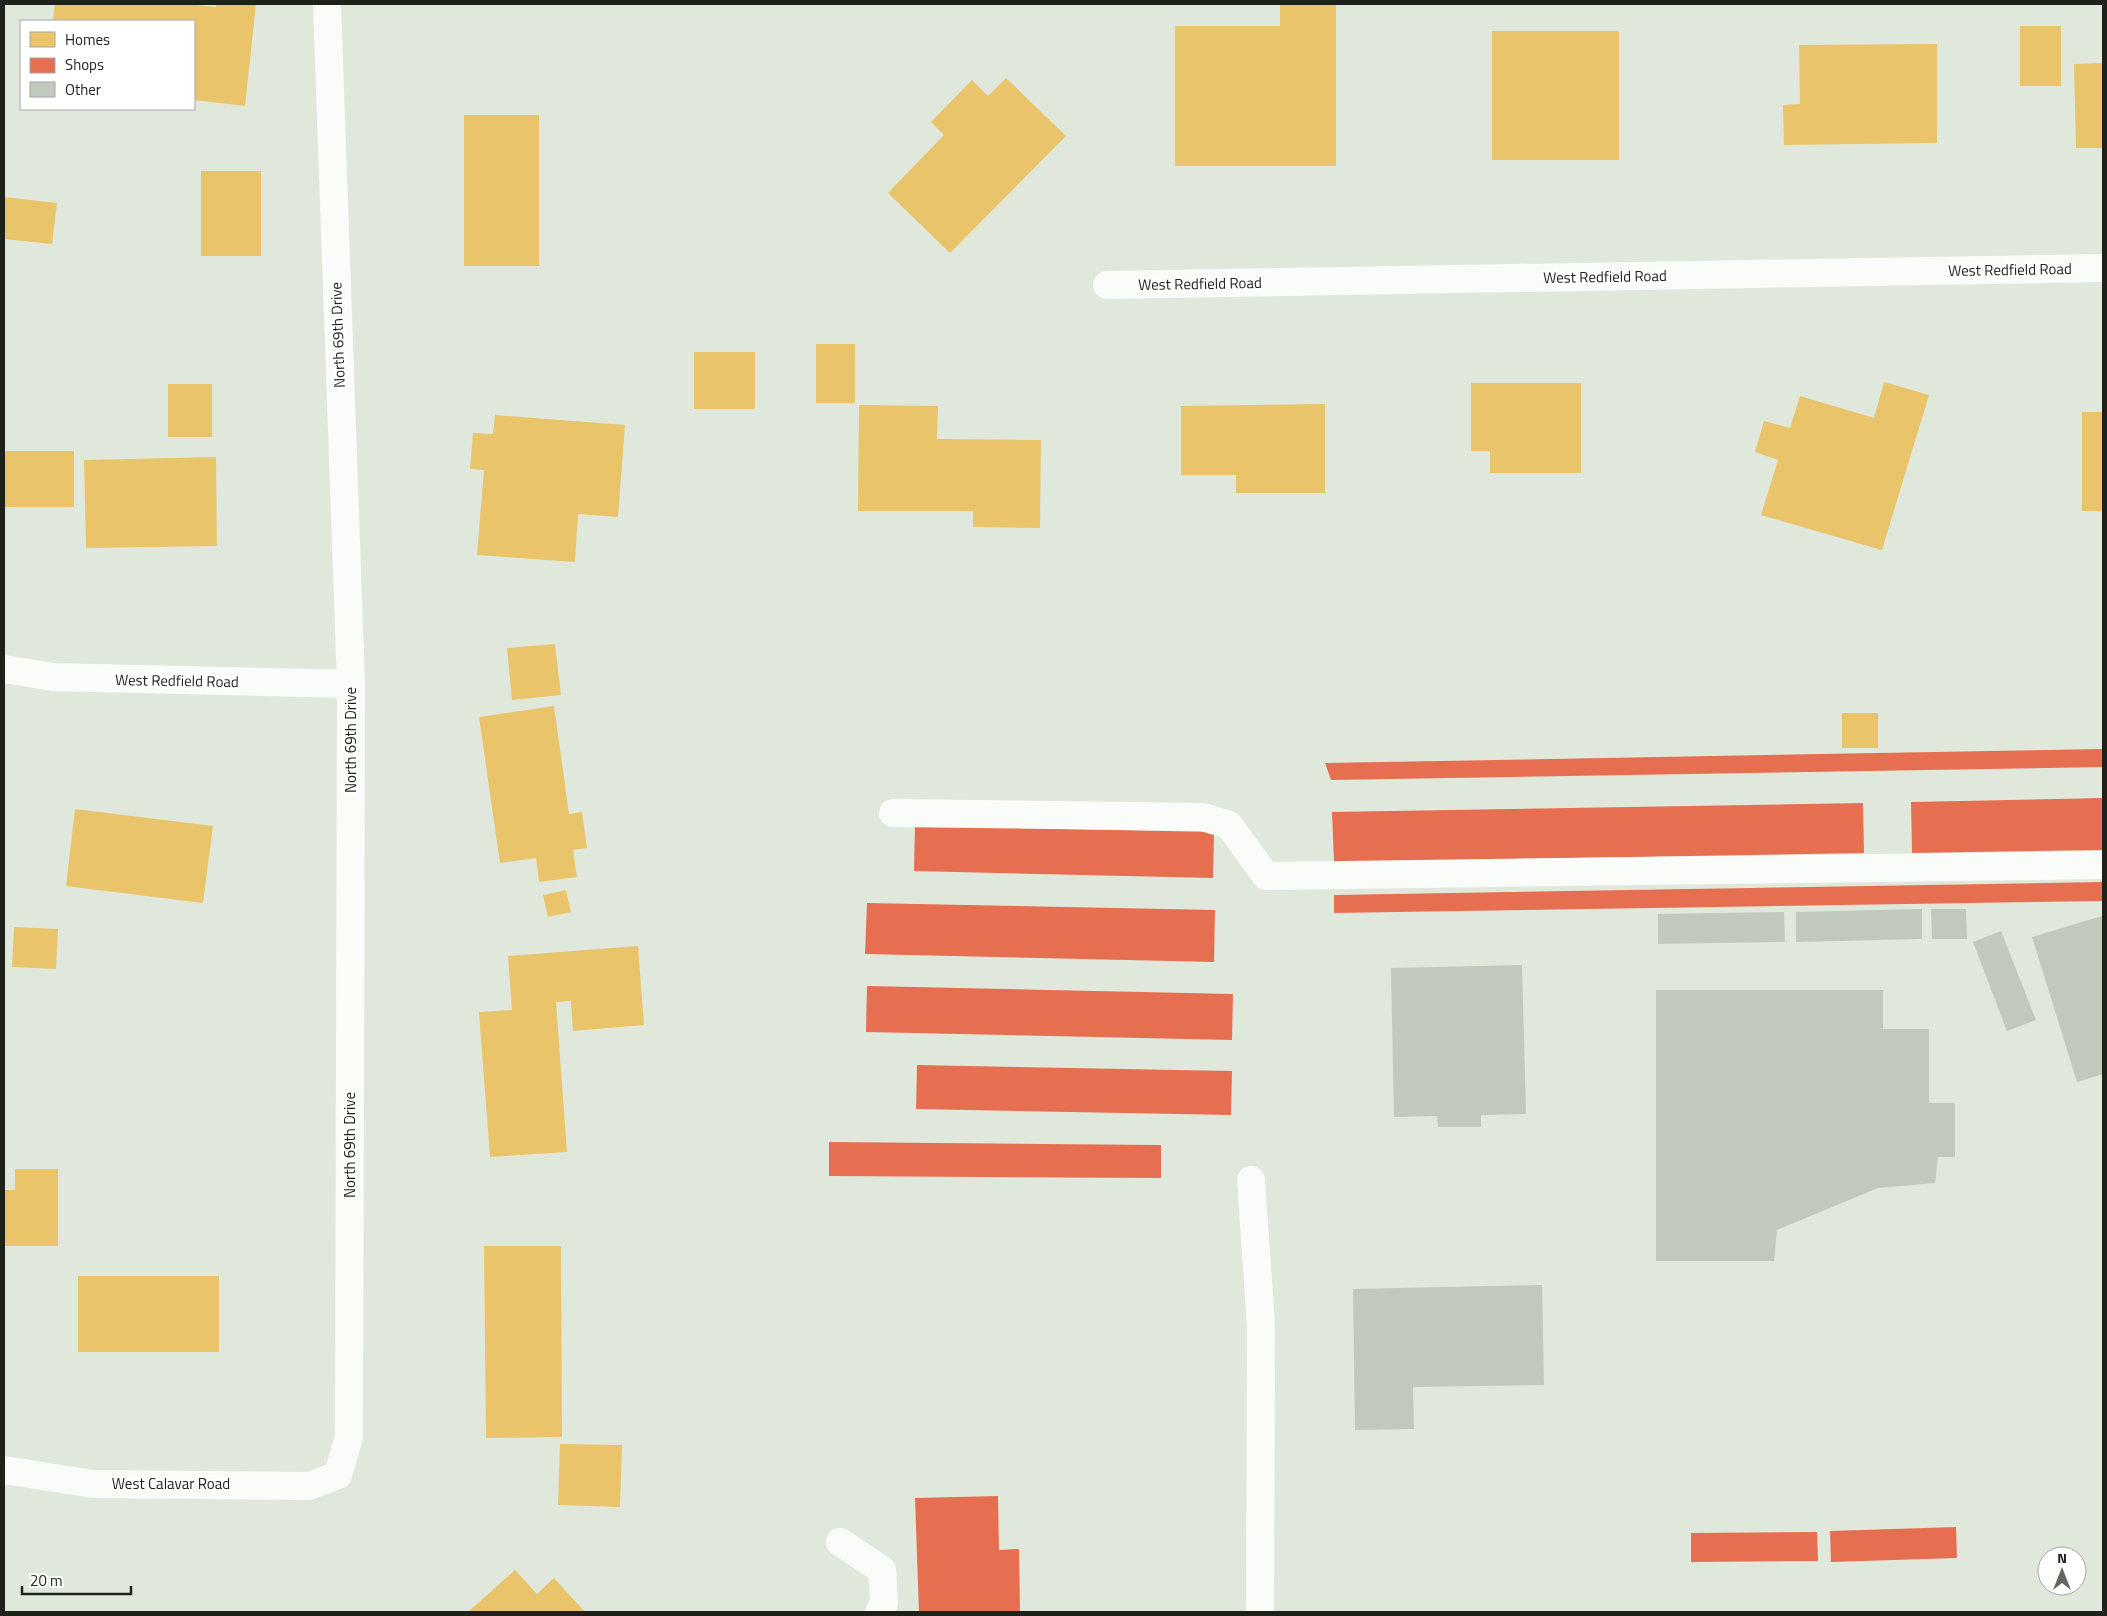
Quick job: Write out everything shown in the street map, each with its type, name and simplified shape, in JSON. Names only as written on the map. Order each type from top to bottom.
[{"type":"street","name":"North 69th Drive","points":[[327,4],[351,684],[349,1437],[338,1475]]},
{"type":"street","name":"West Redfield Road","points":[[1107,285],[2103,268]]},
{"type":"street","name":"West Redfield Road","points":[[4,669],[53,677],[351,684]]},
{"type":"street","points":[[894,813],[1203,817],[1229,825],[1266,876],[2103,865]]},
{"type":"street","points":[[1250,1180],[1261,1326],[1260,1612]]},
{"type":"street","name":"West Calavar Road","points":[[4,1470],[93,1484],[309,1486],[338,1475]]},
{"type":"street","points":[[840,1542],[882,1570],[884,1604],[879,1612]]},
{"type":"building: Homes","points":[[55,4],[187,4],[216,7],[216,4],[256,4],[245,106],[195,100],[195,20],[53,20]]},
{"type":"building: Homes","points":[[1280,4],[1336,4],[1336,166],[1175,166],[1175,26],[1280,26]]},
{"type":"building: Homes","points":[[2020,26],[2061,26],[2061,86],[2020,86]]},
{"type":"building: Homes","points":[[1492,31],[1619,31],[1619,160],[1492,160]]},
{"type":"building: Homes","points":[[1937,44],[1937,143],[1784,145],[1783,105],[1800,104],[1799,45]]},
{"type":"building: Homes","points":[[2103,63],[2103,148],[2076,148],[2074,64]]},
{"type":"building: Homes","points":[[1006,78],[1066,136],[950,253],[888,193],[944,135],[931,122],[972,80],[988,96]]},
{"type":"building: Homes","points":[[464,115],[539,115],[539,266],[464,266]]},
{"type":"building: Homes","points":[[201,171],[261,171],[261,256],[201,256]]},
{"type":"building: Homes","points":[[4,197],[57,203],[52,244],[4,239]]},
{"type":"building: Homes","points":[[816,344],[855,344],[855,403],[816,403]]},
{"type":"building: Homes","points":[[694,352],[755,352],[755,409],[694,409]]},
{"type":"building: Homes","points":[[1884,382],[1929,395],[1882,550],[1761,515],[1778,460],[1755,452],[1764,421],[1790,428],[1800,396],[1874,418]]},
{"type":"building: Homes","points":[[1471,383],[1581,383],[1581,473],[1490,473],[1490,451],[1471,451]]},
{"type":"building: Homes","points":[[168,384],[212,384],[212,437],[168,437]]},
{"type":"building: Homes","points":[[1325,404],[1325,493],[1236,493],[1236,475],[1181,475],[1181,406]]},
{"type":"building: Homes","points":[[859,405],[938,406],[937,439],[1041,440],[1040,528],[973,527],[973,511],[858,511]]},
{"type":"building: Homes","points":[[2082,412],[2103,412],[2103,511],[2082,511]]},
{"type":"building: Homes","points":[[495,415],[625,425],[618,517],[578,514],[575,562],[477,555],[484,470],[470,469],[473,433],[493,434]]},
{"type":"building: Homes","points":[[4,451],[74,451],[74,507],[4,507]]},
{"type":"building: Homes","points":[[216,457],[217,546],[86,548],[84,460]]},
{"type":"building: Homes","points":[[555,644],[561,695],[512,700],[507,648]]},
{"type":"building: Homes","points":[[554,706],[569,814],[582,812],[587,848],[573,850],[577,877],[539,882],[536,858],[500,863],[479,717]]},
{"type":"building: Homes","points":[[1842,713],[1878,713],[1878,748],[1842,748]]},
{"type":"building: Homes","points":[[75,809],[213,826],[203,903],[66,886]]},
{"type":"building: Homes","points":[[566,890],[571,912],[548,917],[543,895]]},
{"type":"building: Homes","points":[[14,927],[58,929],[56,969],[12,967]]},
{"type":"building: Homes","points":[[638,946],[644,1025],[573,1031],[571,1001],[556,1002],[567,1152],[490,1157],[479,1012],[512,1010],[508,956]]},
{"type":"building: Homes","points":[[15,1169],[58,1169],[58,1246],[4,1246],[4,1190],[15,1190]]},
{"type":"building: Homes","points":[[484,1246],[561,1246],[562,1437],[486,1438]]},
{"type":"building: Homes","points":[[78,1276],[219,1276],[219,1352],[78,1352]]},
{"type":"building: Homes","points":[[560,1444],[622,1445],[620,1507],[558,1505]]},
{"type":"building: Homes","points":[[515,1570],[537,1594],[554,1578],[585,1612],[468,1612]]},
{"type":"building: Shops","points":[[2103,749],[2103,767],[1331,780],[1325,763]]},
{"type":"building: Shops","points":[[2103,798],[2103,850],[1912,853],[1911,802]]},
{"type":"building: Shops","points":[[1863,803],[1864,853],[1334,862],[1332,812]]},
{"type":"building: Shops","points":[[915,826],[1214,832],[1213,878],[914,871]]},
{"type":"building: Shops","points":[[2103,882],[2103,901],[1334,913],[1334,895]]},
{"type":"building: Shops","points":[[867,903],[1215,910],[1214,962],[865,954]]},
{"type":"building: Shops","points":[[867,986],[1233,994],[1232,1040],[866,1032]]},
{"type":"building: Shops","points":[[917,1065],[1232,1071],[1231,1115],[916,1109]]},
{"type":"building: Shops","points":[[829,1142],[1161,1145],[1161,1178],[829,1176]]},
{"type":"building: Shops","points":[[998,1496],[999,1550],[1019,1549],[1020,1612],[919,1612],[915,1498]]},
{"type":"building: Shops","points":[[1956,1527],[1957,1558],[1831,1562],[1830,1531]]},
{"type":"building: Shops","points":[[1817,1532],[1818,1561],[1691,1562],[1691,1533]]},
{"type":"building: Other","points":[[1922,909],[1922,939],[1796,942],[1796,912]]},
{"type":"building: Other","points":[[1931,909],[1966,909],[1967,939],[1932,939]]},
{"type":"building: Other","points":[[1784,912],[1785,942],[1658,944],[1658,914]]},
{"type":"building: Other","points":[[2102,916],[2103,1074],[2077,1082],[2032,937]]},
{"type":"building: Other","points":[[2001,931],[2036,1020],[2007,1031],[1973,942]]},
{"type":"building: Other","points":[[1522,965],[1526,1114],[1481,1115],[1481,1127],[1438,1127],[1437,1116],[1394,1117],[1391,968]]},
{"type":"building: Other","points":[[1656,990],[1883,990],[1883,1029],[1929,1029],[1929,1103],[1955,1103],[1955,1157],[1938,1157],[1935,1183],[1878,1188],[1777,1230],[1774,1261],[1656,1261]]},
{"type":"building: Other","points":[[1542,1285],[1544,1385],[1413,1387],[1414,1429],[1355,1430],[1353,1289]]}]
